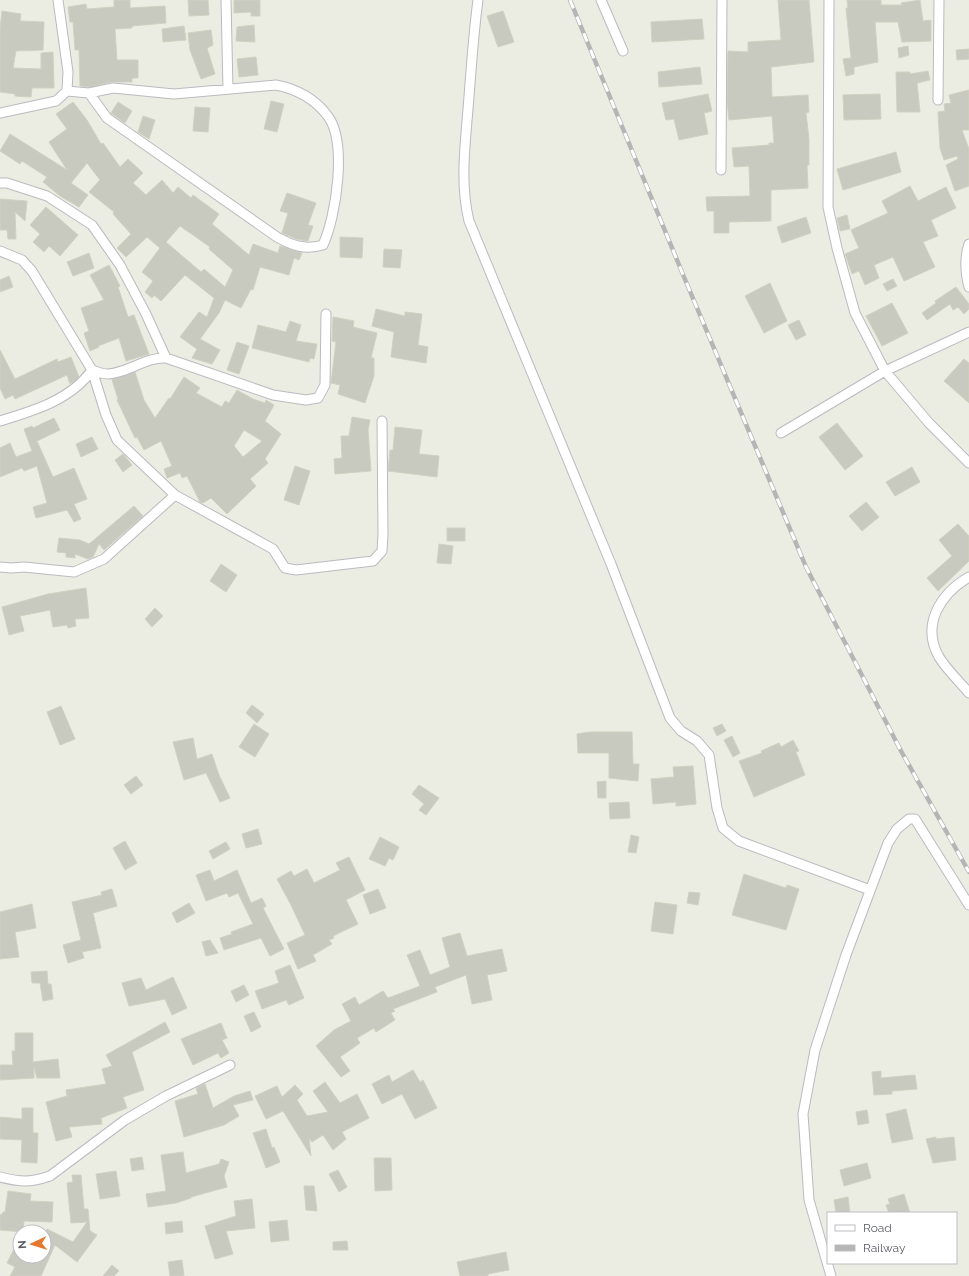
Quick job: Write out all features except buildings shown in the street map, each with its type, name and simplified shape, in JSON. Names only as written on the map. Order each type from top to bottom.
[{"type":"street","points":[[0,113],[56,101],[67,91],[68,72],[58,0]]},
{"type":"street","points":[[226,0],[228,89]]},
{"type":"street","points":[[478,0],[472,48],[463,165],[464,201],[469,222],[611,564],[670,718],[681,732],[697,741],[709,755],[717,808],[723,828],[738,841],[870,890]]},
{"type":"street","points":[[601,0],[623,51]]},
{"type":"street","points":[[721,170],[722,0]]},
{"type":"street","points":[[829,0],[828,207],[856,313],[885,370],[929,423],[969,463]]},
{"type":"street","points":[[938,100],[939,0]]},
{"type":"street","points":[[67,91],[89,92],[113,88],[174,94],[276,84],[290,88],[305,95],[329,116],[337,138],[337,185],[335,207],[330,230],[323,245],[301,248],[289,244],[277,237],[107,118],[89,92]]},
{"type":"street","points":[[0,183],[7,183],[47,196],[92,225],[120,265],[146,314],[166,358]]},
{"type":"street","points":[[969,244],[966,254],[965,272],[969,287]]},
{"type":"street","points":[[0,251],[22,260],[32,271],[92,370],[106,415],[117,440],[175,495],[274,549],[285,568],[296,570],[373,561],[382,551],[382,421]]},
{"type":"street","points":[[92,370],[106,374],[116,373],[156,358],[166,358],[273,395],[306,400],[318,398],[325,384],[326,314]]},
{"type":"street","points":[[781,433],[885,370],[969,332]]},
{"type":"street","points":[[0,421],[29,412],[68,394],[84,382],[92,370]]},
{"type":"street","points":[[0,567],[11,568],[24,566],[74,572],[104,559],[175,495]]},
{"type":"street","points":[[969,577],[948,595],[937,608],[932,624],[932,642],[940,658],[969,693]]},
{"type":"street","points":[[827,1262],[809,1200],[803,1114],[815,1050],[846,955],[888,843],[897,829],[909,819],[915,819],[969,905]]},
{"type":"street","points":[[0,1176],[24,1182],[36,1181],[50,1176],[124,1120],[230,1065]]},
{"type":"street","points":[[828,1264],[831,1276]]},
{"type":"railway","points":[[570,0],[806,567],[901,751],[969,872]]}]
